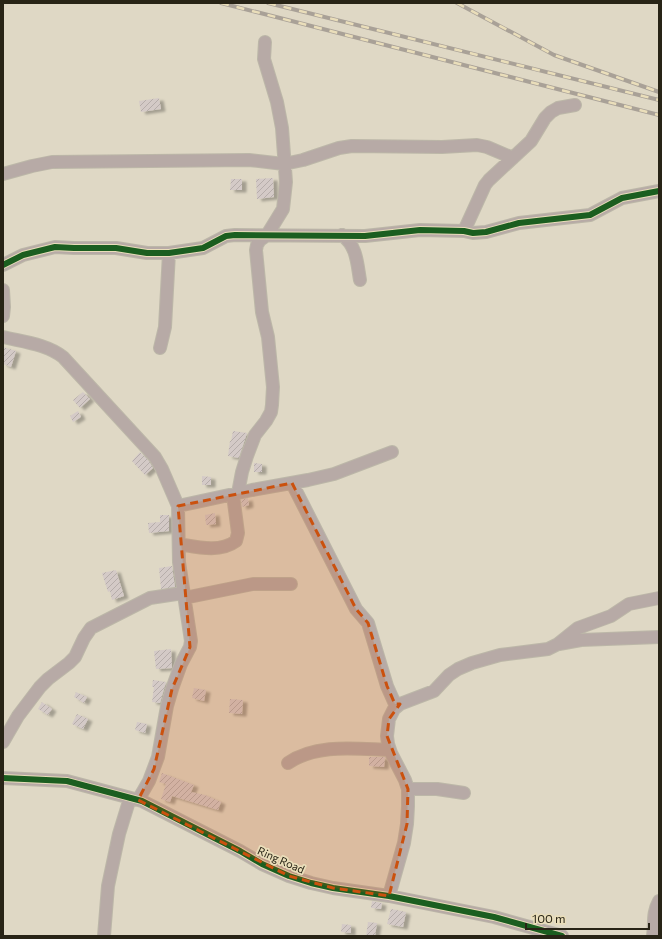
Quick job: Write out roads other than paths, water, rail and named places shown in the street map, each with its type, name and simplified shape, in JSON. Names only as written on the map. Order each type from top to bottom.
[{"type":"street","points":[[179,544],[215,548],[224,547],[236,541],[238,533],[235,494],[255,435],[271,412],[272,387],[268,337],[262,312],[256,250],[260,240],[268,235],[283,209],[286,182],[282,124],[264,59],[265,42]]},
{"type":"street","points":[[464,231],[485,185],[493,175],[531,141],[545,118],[551,112],[558,108],[575,105]]},
{"type":"street","points":[[3,174],[52,162],[241,160],[284,164],[297,162],[339,148],[352,146],[442,147],[477,145],[487,147],[513,158]]},
{"type":"street","points":[[3,265],[23,255],[55,247],[116,248],[147,253],[169,253],[203,248],[226,236],[365,236],[420,230],[464,231],[473,233],[486,232],[519,223],[590,215],[622,198],[659,190]]},
{"type":"street","points":[[342,235],[353,248],[356,256],[360,280]]},
{"type":"street","points":[[160,348],[165,327],[169,253]]},
{"type":"street","points":[[3,290],[3,316]]},
{"type":"street","points":[[3,337],[44,346],[63,357],[155,457],[178,506],[179,562],[190,629],[190,647],[181,664],[172,689],[158,757],[149,781],[134,799],[119,834],[108,886],[104,936]]},
{"type":"street","points":[[178,506],[334,474],[392,452]]},
{"type":"street","points":[[292,483],[356,609],[368,623],[387,686],[395,704],[400,704]]},
{"type":"street","points":[[3,742],[18,716],[40,687],[75,657],[84,638],[91,628],[150,598],[184,595],[253,584],[291,584]]},
{"type":"street","points":[[389,896],[404,843],[407,824],[408,789],[402,773],[390,750],[387,736],[389,719],[394,709],[400,704],[434,691],[449,675],[472,663],[500,654],[548,649],[558,644],[578,628],[611,616],[629,604],[659,598]]},
{"type":"street","points":[[558,644],[581,640],[659,637]]},
{"type":"street","points":[[288,763],[298,757],[321,750],[390,750]]},
{"type":"street","name":"Ring Road","points":[[3,778],[67,780],[134,799],[240,851],[262,864],[289,876],[333,888],[389,896],[494,918],[562,936]]},
{"type":"street","points":[[408,789],[437,789],[464,793]]},
{"type":"street","points":[[652,936],[655,926],[654,914],[659,901]]},
{"type":"railway","points":[[221,3],[659,115]]},
{"type":"railway","points":[[268,3],[659,100]]},
{"type":"railway","points":[[457,3],[554,55],[659,92]]}]
